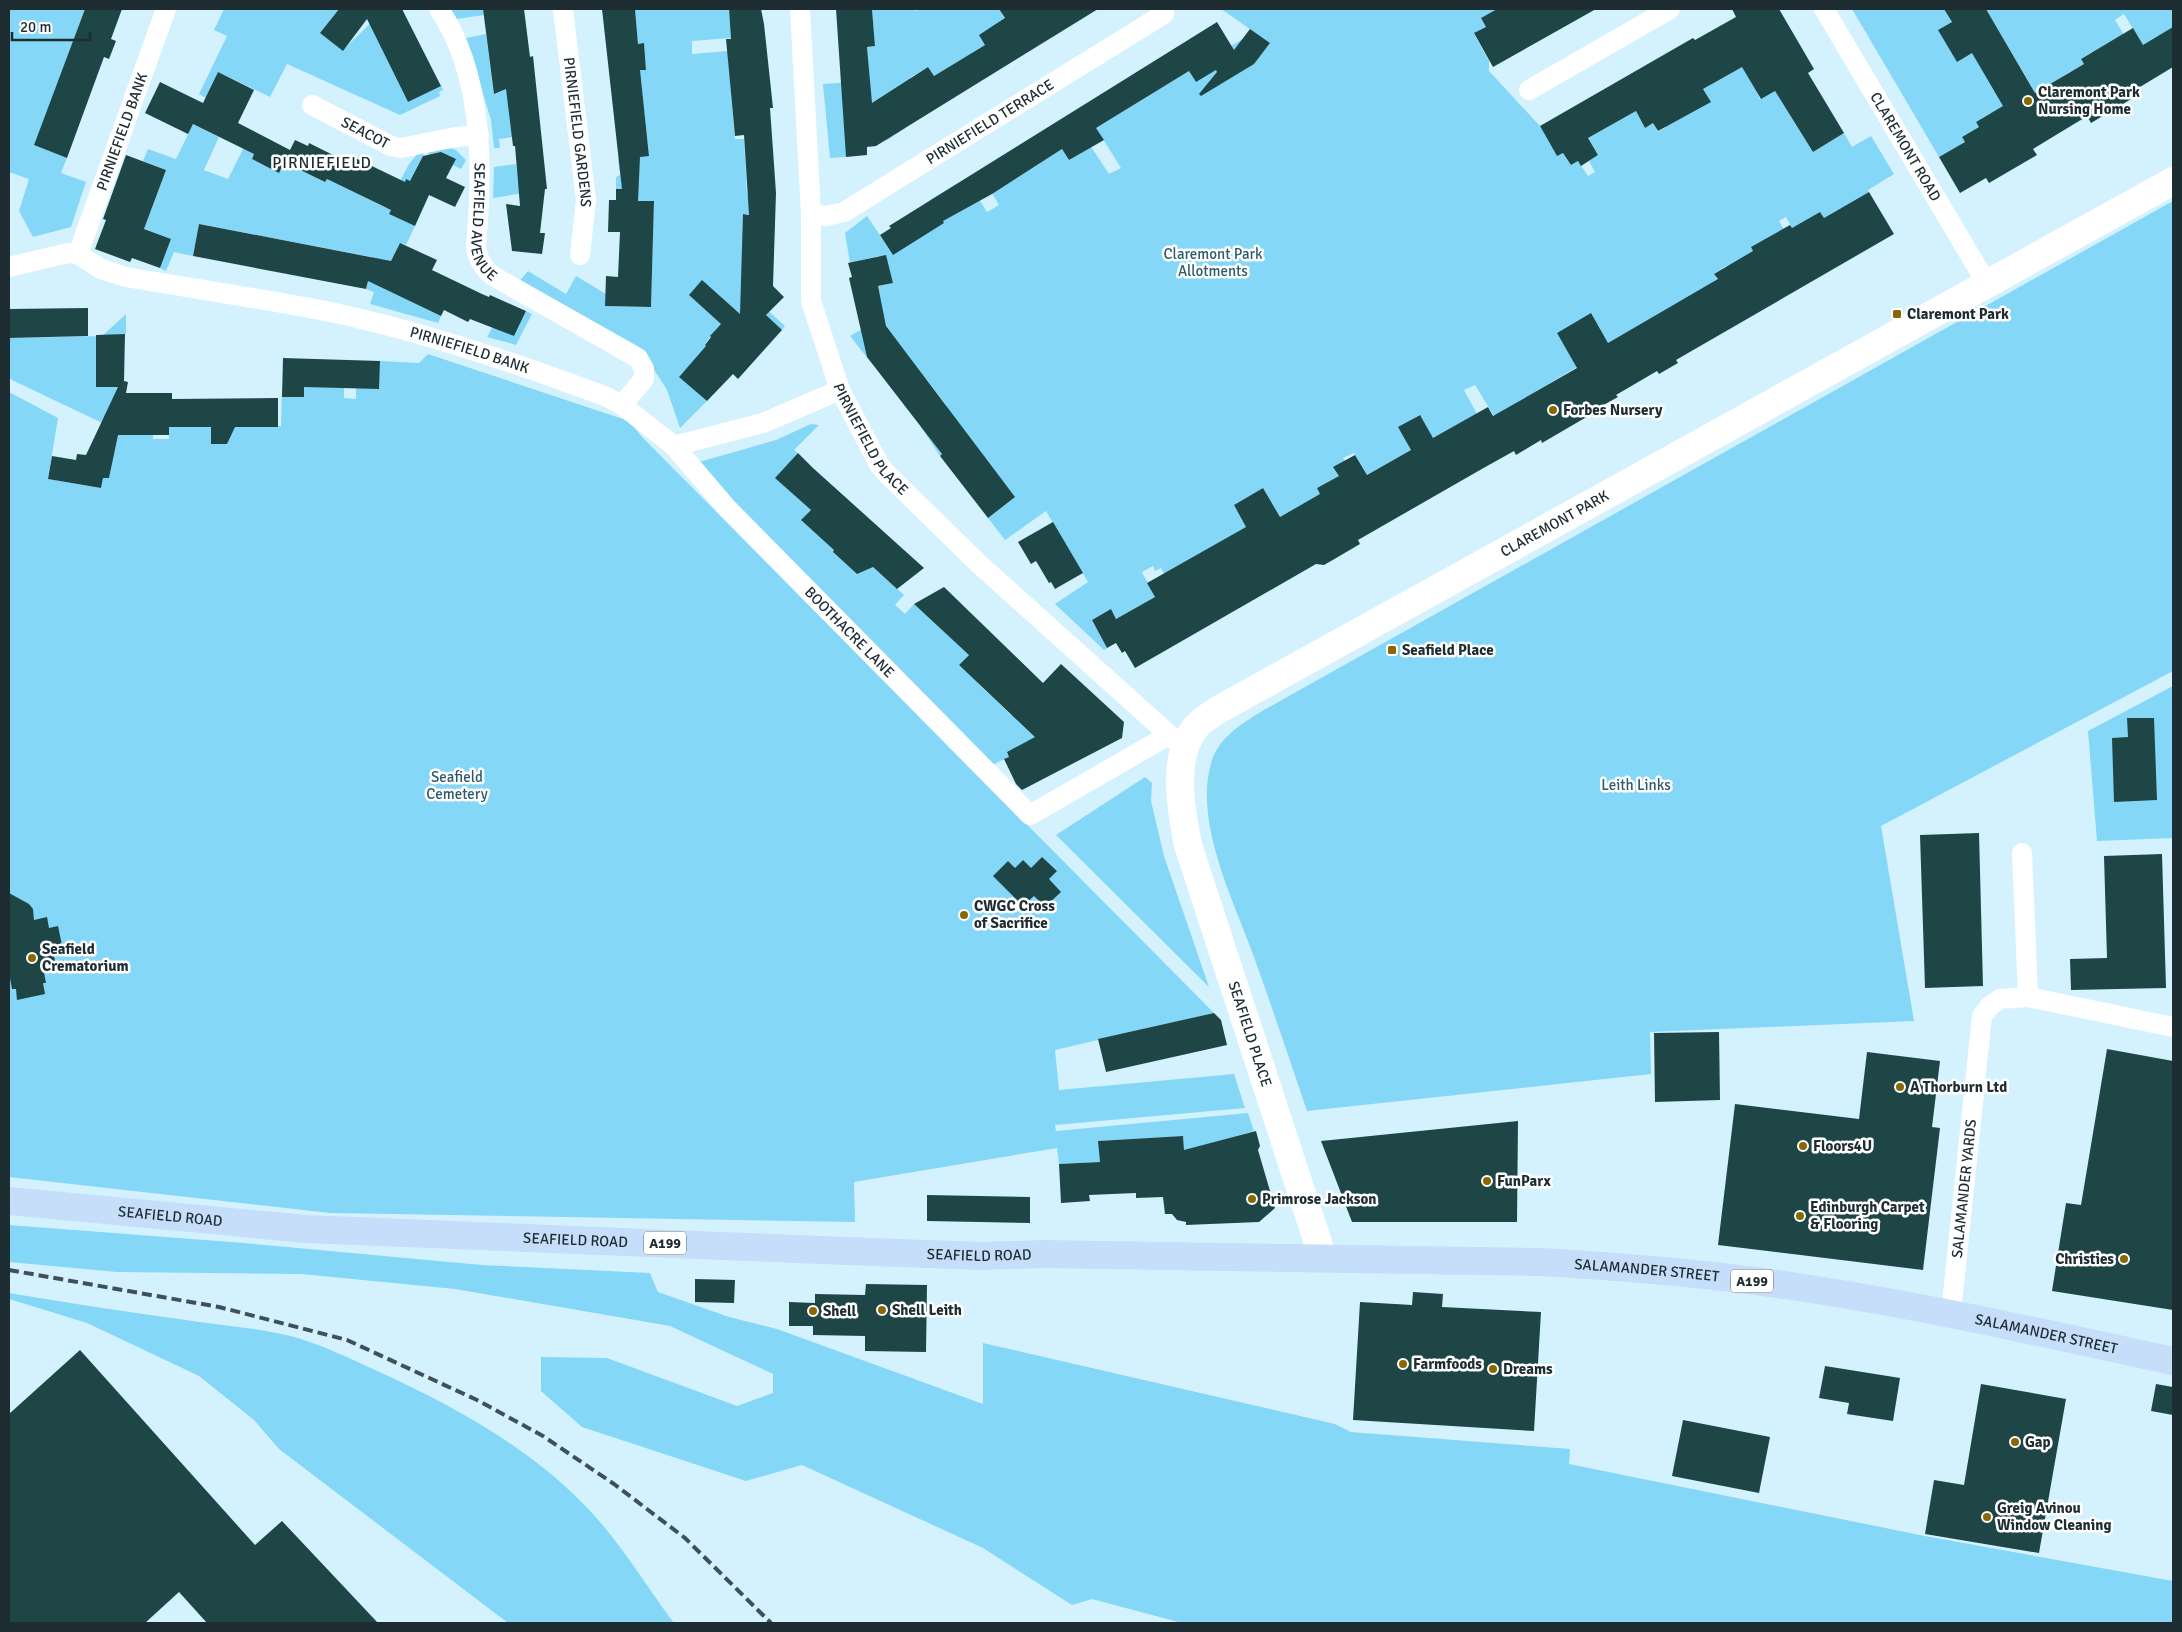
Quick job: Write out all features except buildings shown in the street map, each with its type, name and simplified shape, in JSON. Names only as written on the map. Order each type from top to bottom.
[{"type":"main road","name":"SEAFIELD ROAD","points":[[9,1201],[306,1229],[973,1255],[1323,1258]]},
{"type":"main road","name":"SALAMANDER STREET","points":[[1323,1258],[1541,1262],[1620,1266],[1797,1287],[1951,1313],[2173,1360]]},
{"type":"street","name":"PIRNIEFIELD BANK","points":[[166,9],[78,254],[101,269],[126,277],[335,313],[410,331],[588,390],[622,405],[674,446]]},
{"type":"street","name":"SEAFIELD AVENUE","points":[[439,9],[453,33],[466,66],[479,135],[476,246],[481,263],[493,276],[638,358],[644,369],[644,379],[622,405]]},
{"type":"street","name":"PIRNIEFIELD GARDENS","points":[[563,9],[586,200],[580,255]]},
{"type":"street","name":"PIRNIEFIELD PLACE","points":[[800,9],[811,214],[811,301],[840,390],[880,466],[887,474],[979,564],[1177,742]]},
{"type":"street","points":[[1530,90],[1670,9]]},
{"type":"street","name":"CLAREMONT ROAD","points":[[1824,9],[1987,284]]},
{"type":"street","name":"PIRNIEFIELD TERRACE","points":[[811,214],[826,216],[844,212],[1164,14]]},
{"type":"street","name":"SEACOT","points":[[312,105],[391,146],[401,148],[456,136],[479,135]]},
{"type":"street","name":"CLAREMONT PARK","points":[[1177,742],[1218,710],[2173,181]]},
{"type":"street","points":[[9,267],[59,254],[78,254]]},
{"type":"street","points":[[674,446],[763,423],[840,390]]},
{"type":"street","name":"BOOTHACRE LANE","points":[[674,446],[727,508],[1030,815],[1177,742]]},
{"type":"street","name":"SEAFIELD PLACE","points":[[1177,742],[1188,845],[1323,1258]]},
{"type":"street","points":[[2022,853],[2028,997]]},
{"type":"street","name":"SALAMANDER YARDS","points":[[1951,1313],[1982,1016],[1990,1006],[2000,999],[2028,997],[2173,1026]]},
{"type":"green space","points":[[9,9],[85,9],[34,145],[67,158],[61,173],[86,182],[71,227],[33,237],[19,211],[29,179],[9,172]]},
{"type":"green space","points":[[224,9],[339,9],[320,33],[343,50],[385,9],[402,9],[404,13],[372,29],[408,102],[441,85],[443,90],[439,92],[440,96],[400,115],[287,64],[270,97],[218,72],[206,98],[199,94],[227,36],[214,30]]},
{"type":"green space","points":[[451,9],[483,9],[484,15],[457,19]]},
{"type":"green space","points":[[635,9],[729,9],[731,38],[692,41],[692,54],[762,48],[728,58],[735,139],[744,139],[747,195],[755,197],[755,215],[743,214],[749,293],[785,326],[782,330],[722,325],[718,330],[716,329],[705,344],[709,348],[679,376],[707,401],[680,428],[667,390],[649,362],[517,284],[528,271],[566,294],[576,276],[606,294],[605,306],[651,307],[654,201],[638,201],[638,190],[616,189],[616,177],[620,175],[618,159],[649,155],[641,81],[622,72],[646,69],[644,44],[638,44]]},
{"type":"green space","points":[[872,9],[914,9],[915,11],[921,9],[999,9],[1011,29],[934,76],[928,67],[911,77],[891,105],[905,128],[886,141],[883,114],[846,157],[830,158],[823,84],[870,81],[867,47],[875,46]]},
{"type":"green space","name":"Claremont Park Allotments","points":[[1221,9],[1497,9],[1481,18],[1486,27],[1474,34],[1489,61],[1489,71],[1540,126],[1557,156],[1563,153],[1571,165],[1578,161],[1588,176],[1595,172],[1589,161],[1598,155],[1588,138],[1636,111],[1645,128],[1653,123],[1658,132],[1666,127],[1659,115],[1710,101],[1703,89],[1710,85],[1703,72],[1729,33],[1768,86],[1757,93],[1760,99],[1775,91],[1813,152],[1844,133],[1852,147],[1871,136],[1894,174],[1868,190],[1869,192],[1824,218],[1820,212],[1792,228],[1786,217],[1779,221],[1791,241],[1758,259],[1726,266],[1714,274],[1719,282],[1608,343],[1591,314],[1557,333],[1577,367],[1494,416],[1475,385],[1464,390],[1477,414],[1433,439],[1419,415],[1399,427],[1411,450],[1367,475],[1354,453],[1343,458],[1345,461],[1334,467],[1339,476],[1317,488],[1324,501],[1303,504],[1280,517],[1263,488],[1234,505],[1258,548],[1168,581],[1161,568],[1155,571],[1153,566],[1142,572],[1155,597],[1116,619],[1111,610],[1092,620],[1107,648],[1104,650],[1055,604],[1088,582],[1046,511],[1005,540],[988,518],[1014,497],[966,436],[940,456],[921,427],[947,406],[900,345],[873,365],[850,336],[883,317],[876,287],[893,283],[889,269],[882,270],[879,256],[850,263],[845,233],[867,216],[890,250],[944,223],[930,200],[958,183],[980,201],[987,212],[999,205],[992,193],[1062,149],[1069,160],[1081,153],[1084,136],[1109,174],[1121,168],[1096,128],[1189,71],[1196,82],[1216,70],[1214,55],[1243,39],[1262,53],[1270,43]]},
{"type":"green space","points":[[1852,9],[1944,9],[1952,22],[1939,30],[1972,53],[2017,104],[1989,114],[1976,122],[1979,127],[1962,137],[1965,142],[1939,157]]},
{"type":"green space","points":[[1986,9],[2173,9],[2173,27],[2168,30],[2173,39],[2173,66],[2160,74],[2124,14],[2115,20],[2132,48],[2090,53],[2081,59],[2084,64],[2063,76],[2087,117],[2059,133]]},
{"type":"green space","points":[[486,34],[494,94],[506,89],[514,137],[499,139],[500,148],[494,148],[491,120],[466,38]]},
{"type":"green space","points":[[193,124],[219,137],[204,170],[228,179],[252,131],[263,136],[252,159],[279,172],[284,162],[325,182],[327,179],[386,208],[409,164],[419,152],[447,147],[456,150],[466,160],[461,169],[425,152],[410,181],[406,180],[389,214],[415,226],[406,245],[400,243],[379,286],[441,316],[438,323],[370,304],[374,292],[366,289],[372,257],[199,224],[193,256],[174,252],[166,271],[160,268],[171,239],[144,229],[166,170],[143,161],[148,149],[176,159]]},
{"type":"green space","points":[[516,164],[518,183],[524,193],[493,198],[494,167]]},
{"type":"green space","name":"Leith Links","points":[[2173,201],[2173,671],[1881,826],[1914,1021],[1650,1032],[1651,1074],[1307,1111],[1255,960],[1227,888],[1212,835],[1207,809],[1207,784],[1212,760],[1223,741],[1240,725],[1280,701]]},
{"type":"green space","points":[[526,311],[532,314],[516,345],[487,337],[493,326],[514,336]]},
{"type":"green space","name":"Seafield Cemetery","points":[[126,314],[126,334],[110,335],[109,344],[96,344],[96,387],[124,387],[124,392],[153,435],[153,439],[169,439],[169,427],[211,427],[211,444],[228,444],[228,427],[281,426],[282,386],[290,386],[304,397],[304,386],[344,388],[344,398],[356,399],[356,388],[380,361],[419,363],[428,354],[629,421],[643,438],[1214,1013],[1055,1050],[1059,1090],[1234,1074],[1245,1108],[1055,1125],[1056,1131],[1248,1113],[1254,1131],[1210,1144],[1185,1168],[1183,1136],[1099,1141],[1100,1162],[1059,1164],[1057,1148],[854,1182],[855,1222],[330,1213],[9,1177],[9,392],[58,418],[48,479],[101,488],[103,478],[109,478],[117,430],[12,380],[9,377],[9,338],[102,336]]},
{"type":"green space","points":[[811,424],[819,425],[794,450],[798,453],[776,478],[811,510],[802,521],[812,530],[843,540],[833,552],[857,574],[868,563],[904,595],[895,605],[905,614],[914,604],[964,650],[990,633],[959,665],[1011,715],[1076,719],[1007,752],[1009,757],[992,765],[737,509],[699,462],[776,440]]},
{"type":"green space","points":[[2173,686],[2173,838],[2097,841],[2088,731]]},
{"type":"green space","points":[[1145,777],[1152,783],[1151,801],[1164,856],[1209,987],[1056,835]]},
{"type":"green space","points":[[9,1225],[244,1243],[482,1265],[650,1273],[658,1292],[729,1317],[777,1329],[983,1404],[983,1343],[1335,1424],[1351,1432],[1570,1449],[1569,1464],[1925,1536],[2173,1581],[2173,1623],[1182,1623],[1092,1599],[1072,1605],[983,1548],[802,1465],[746,1481],[582,1427],[541,1391],[541,1357],[607,1358],[737,1406],[773,1393],[773,1374],[670,1326],[455,1289],[301,1274],[117,1272],[9,1262]]},
{"type":"green space","points":[[9,1293],[287,1335],[328,1349],[403,1383],[491,1431],[545,1469],[570,1491],[615,1540],[674,1623],[508,1623],[279,1449],[254,1420],[199,1376],[87,1323],[9,1299]]},
{"type":"railway","points":[[9,1270],[219,1307],[347,1340],[477,1400],[543,1436],[614,1484],[685,1538],[771,1623]]},
{"type":"place","name":"Claremont Park Nursing Home","points":[[2028,101]]},
{"type":"place","name":"Claremont Park","points":[[1897,314]]},
{"type":"place","name":"Forbes Nursery","points":[[1553,410]]},
{"type":"place","name":"Seafield Place","points":[[1392,650]]},
{"type":"place","name":"CWGC Cross of Sacrifice","points":[[964,915]]},
{"type":"place","name":"Seafield Crematorium","points":[[32,958]]},
{"type":"place","name":"A Thorburn Ltd","points":[[1900,1087]]},
{"type":"place","name":"Floors4U","points":[[1803,1146]]},
{"type":"place","name":"FunParx","points":[[1487,1181]]},
{"type":"place","name":"Primrose Jackson","points":[[1252,1199]]},
{"type":"place","name":"Edinburgh Carpet & Flooring","points":[[1800,1216]]},
{"type":"place","name":"Christies","points":[[2124,1259]]},
{"type":"place","name":"Shell Leith","points":[[882,1310]]},
{"type":"place","name":"Shell","points":[[813,1311]]},
{"type":"place","name":"Farmfoods","points":[[1403,1364]]},
{"type":"place","name":"Dreams","points":[[1493,1369]]},
{"type":"place","name":"Gap","points":[[2015,1442]]},
{"type":"place","name":"Greig Avinou Window Cleaning","points":[[1987,1517]]},
{"type":"district","name":"PIRNIEFIELD","points":[[322,162]]}]
